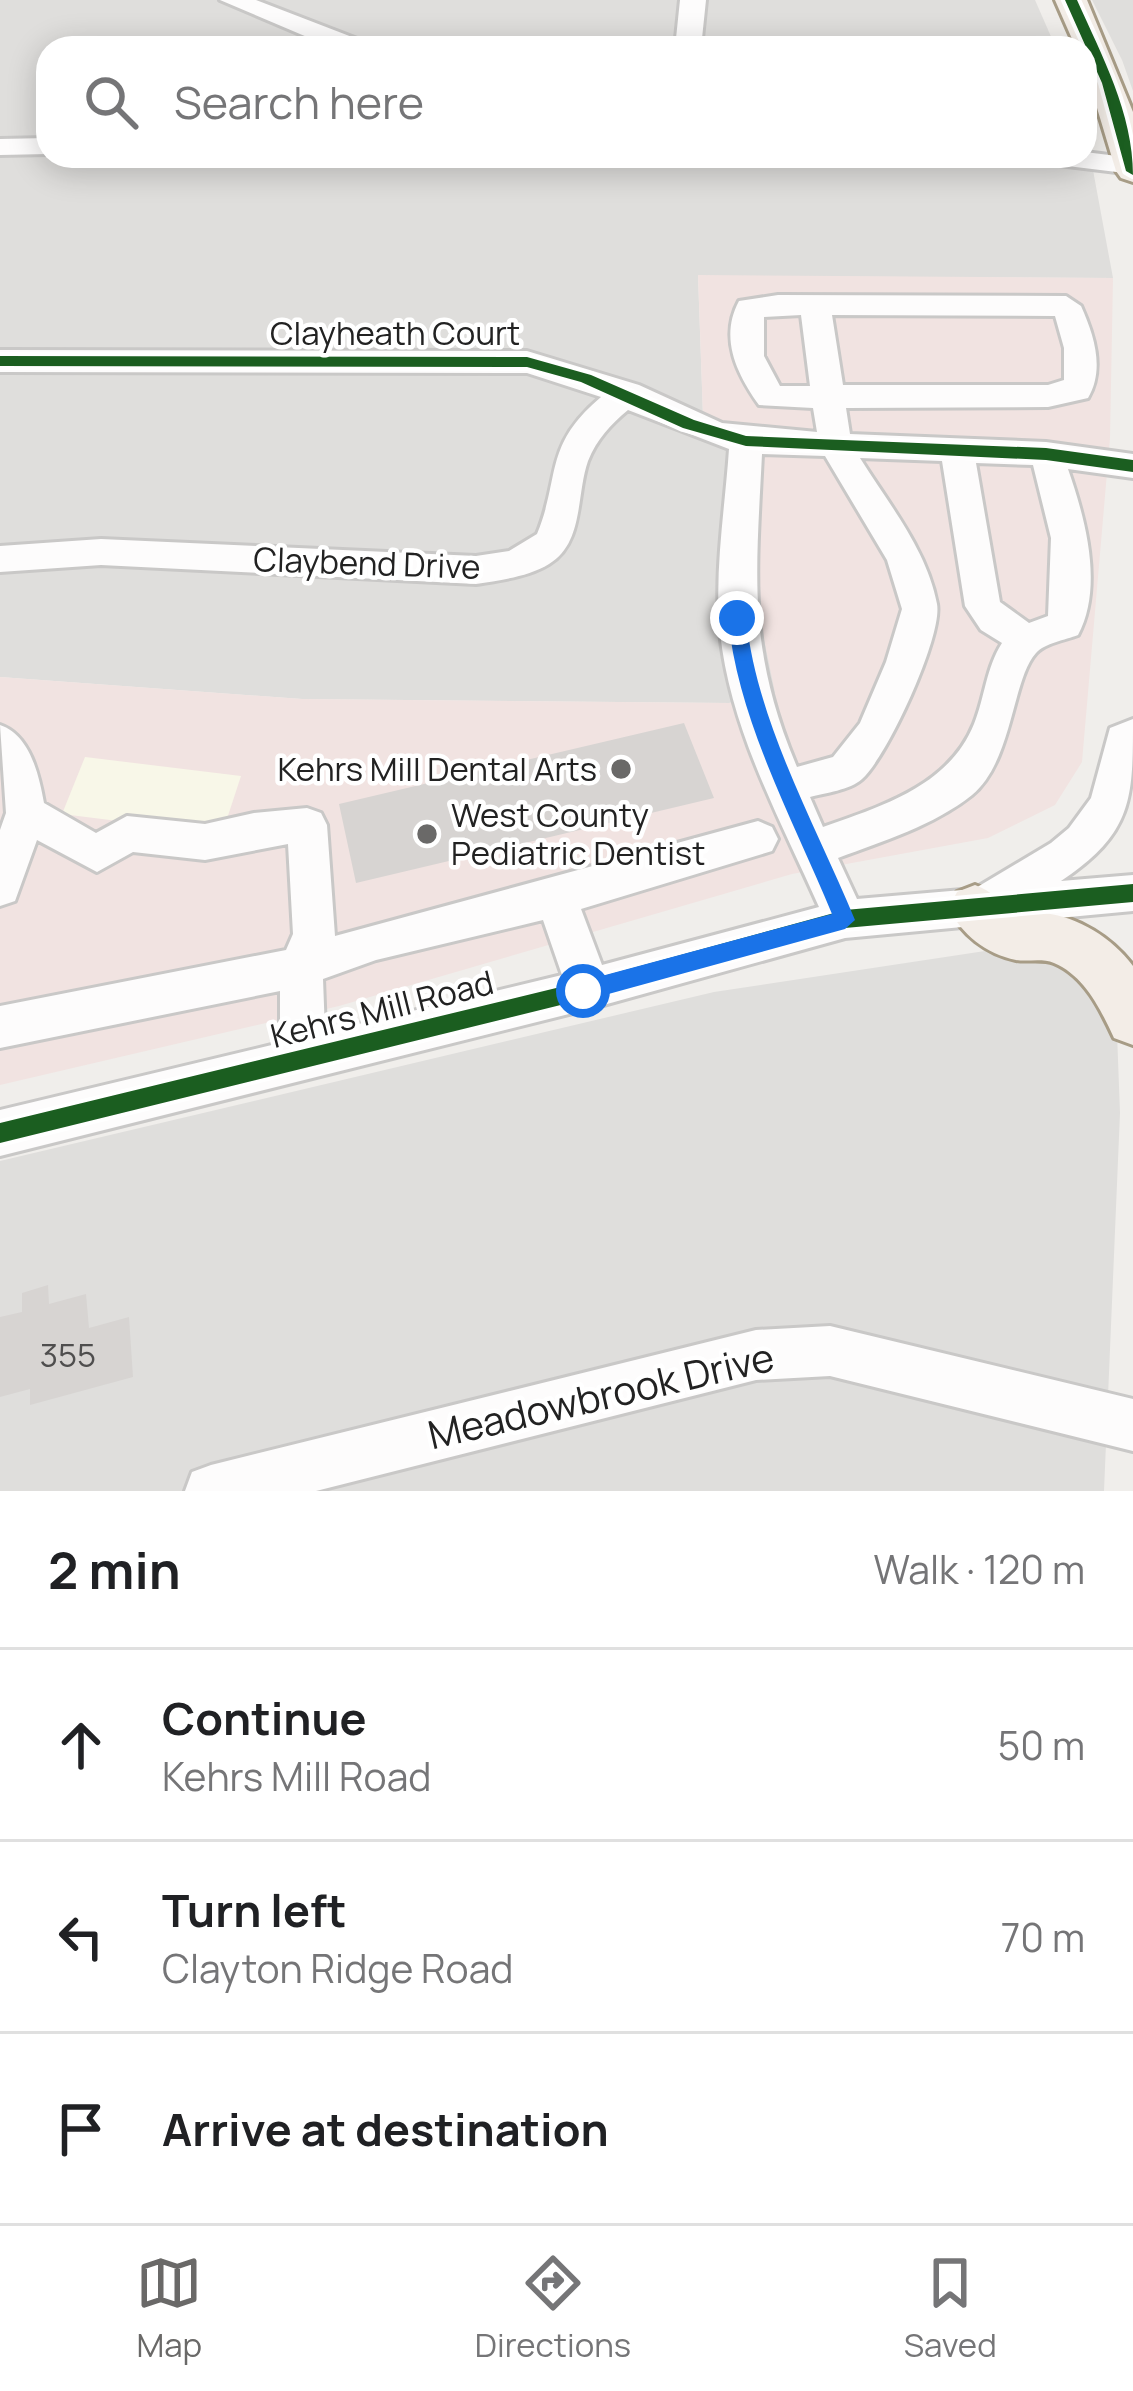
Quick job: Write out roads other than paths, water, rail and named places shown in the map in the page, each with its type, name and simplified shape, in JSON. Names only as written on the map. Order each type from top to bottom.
[{"type":"main road","points":[[1071,0],[1087,36]]},
{"type":"main road","points":[[1097,58],[1130,160]]},
{"type":"main road","points":[[975,908],[1009,936],[1050,937],[1073,946],[1102,968],[1125,995],[1133,1020]]},
{"type":"street","points":[[232,0],[325,36]]},
{"type":"street","points":[[689,36],[693,0]]},
{"type":"street","points":[[1071,0],[1090,0]]},
{"type":"street","points":[[0,147],[36,146]]},
{"type":"street","points":[[1097,150],[1130,160]]},
{"type":"street","points":[[1097,158],[1130,160]]},
{"type":"street","points":[[789,786],[846,770],[875,732],[905,662],[920,610],[904,558],[836,445],[814,305]]},
{"type":"street","points":[[1066,306],[1083,377],[1077,390],[1048,396],[825,394],[772,397],[751,372],[744,332],[750,308],[1066,306]]},
{"type":"street","name":"Clayheath Court","points":[[0,361],[527,362],[593,377],[701,433],[746,441],[1046,454],[1133,466]]},
{"type":"street","name":"Claybend Drive","points":[[0,559],[101,552],[506,568],[556,538],[571,462],[581,440],[628,393]]},
{"type":"street","points":[[746,441],[737,618],[740,651],[758,712],[845,920]]},
{"type":"street","points":[[957,450],[983,606],[994,620],[1025,639]]},
{"type":"street","points":[[815,848],[900,817],[962,781],[992,728],[1011,660],[1025,639],[1065,625],[1075,579],[1064,506],[1046,454]]},
{"type":"street","points":[[975,908],[1076,851],[1105,818],[1120,782],[1124,739],[1133,735]]},
{"type":"street","points":[[0,741],[19,773],[26,813],[0,888]]},
{"type":"street","points":[[26,813],[98,854],[127,834],[206,842],[254,830],[307,825],[314,934],[301,967],[303,1059]]},
{"type":"street","points":[[0,1027],[301,967],[376,941],[556,898],[758,839]]},
{"type":"street","name":"Kehrs Mill Road","points":[[0,1132],[590,989],[845,920],[1133,893]]},
{"type":"street","points":[[556,898],[590,989]]},
{"type":"street","name":"Meadowbrook Drive","points":[[240,1487],[756,1354],[830,1352],[1133,1425]]},
{"type":"place","name":"Kehrs Mill Dental Arts","points":[[621,769]]},
{"type":"place","name":"West County Pediatric Dentist","points":[[427,834]]}]
